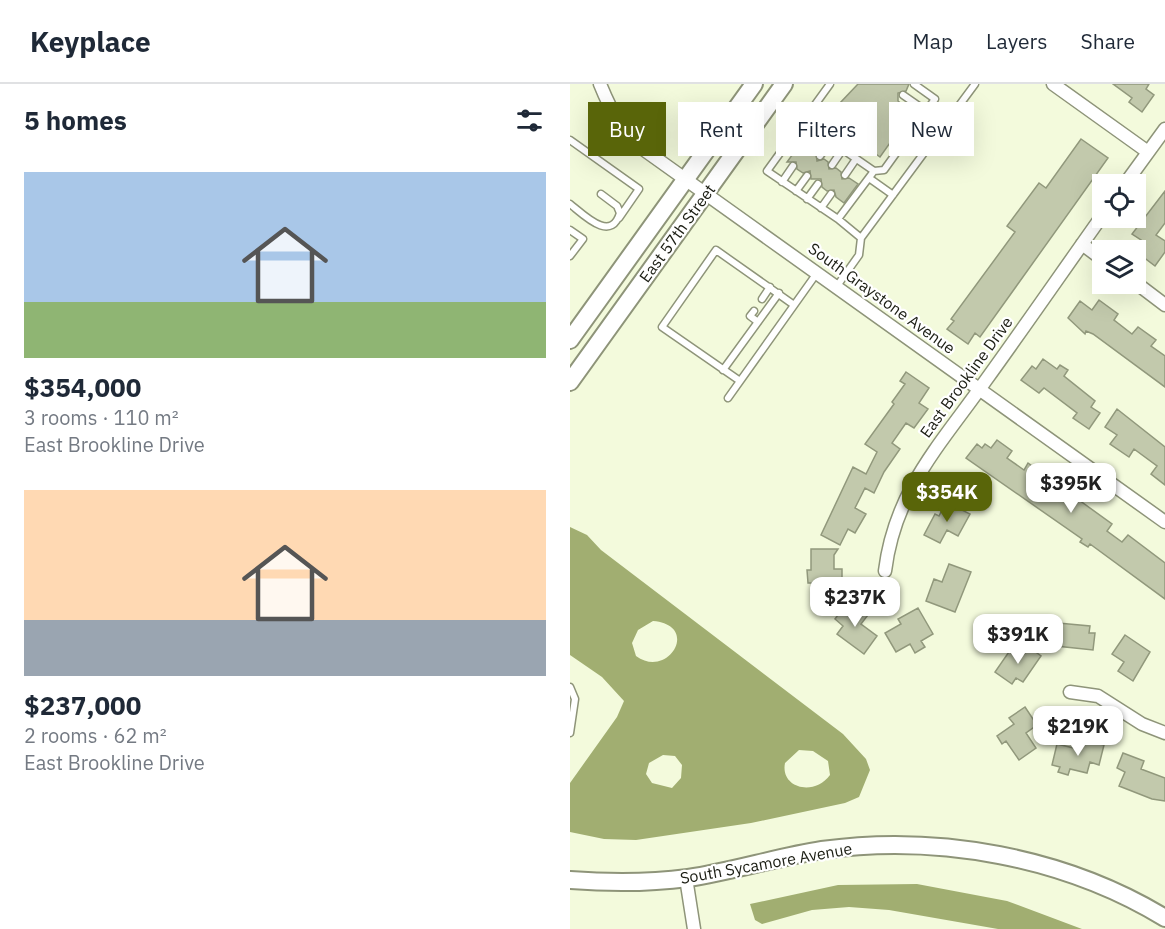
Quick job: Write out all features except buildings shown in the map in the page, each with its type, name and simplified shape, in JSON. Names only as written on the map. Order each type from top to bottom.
[{"type":"main road","name":"East 57th Street","points":[[570,340],[754,84]]},
{"type":"main road","name":"East 57th Street","points":[[570,382],[784,84]]},
{"type":"main road","name":"South Sycamore Avenue","points":[[570,880],[611,882],[686,878],[822,850],[891,845],[939,847],[1002,856],[1079,877],[1122,895],[1165,918]]},
{"type":"street","name":"South Graystone Avenue","points":[[600,84],[615,120],[626,135],[1165,522]]},
{"type":"street","points":[[1053,84],[1148,152]]},
{"type":"street","points":[[1132,174],[1165,129]]},
{"type":"street","name":"East Brookline Drive","points":[[885,572],[897,519],[931,453],[980,389],[1093,228]]},
{"type":"street","points":[[1082,244],[1092,252]]},
{"type":"street","points":[[1146,291],[1165,305]]},
{"type":"street","points":[[1070,692],[1098,696],[1142,724],[1165,733]]},
{"type":"street","points":[[686,878],[694,929]]},
{"type":"lane","points":[[817,102],[830,84]]},
{"type":"lane","points":[[914,84],[935,99],[933,102]]},
{"type":"lane","points":[[837,286],[859,255],[861,238],[975,84]]},
{"type":"lane","points":[[903,95],[913,102]]},
{"type":"lane","points":[[570,140],[639,189],[613,226],[598,226],[570,204]]},
{"type":"lane","points":[[778,156],[767,171],[838,219],[861,238]]},
{"type":"lane","points":[[831,165],[838,156]]},
{"type":"lane","points":[[852,156],[874,171],[884,170],[894,156]]},
{"type":"lane","points":[[845,175],[856,159]]},
{"type":"lane","points":[[782,182],[793,166]]},
{"type":"lane","points":[[838,219],[874,171]]},
{"type":"lane","points":[[796,191],[807,176]]},
{"type":"lane","points":[[869,178],[893,195]]},
{"type":"lane","points":[[807,199],[818,184]]},
{"type":"lane","points":[[601,194],[619,209],[619,218]]},
{"type":"lane","points":[[821,208],[831,194]]},
{"type":"lane","points":[[570,230],[582,239],[570,256]]},
{"type":"lane","points":[[740,381],[662,327],[716,250],[794,305]]},
{"type":"lane","points":[[728,398],[817,272]]},
{"type":"lane","points":[[762,299],[770,287]]},
{"type":"lane","points":[[723,370],[779,294]]},
{"type":"lane","points":[[754,311],[750,316],[758,322]]},
{"type":"lane","points":[[570,687],[575,699],[570,733]]},
{"type":"shaded area","points":[[570,527],[587,535],[601,550],[843,734],[866,759],[870,770],[859,797],[845,803],[751,823],[636,840],[604,839],[570,832],[570,783],[617,717],[624,701],[602,677],[570,655]],"holes":[[[653,621],[667,625],[675,632],[677,640],[668,657],[648,662],[636,656],[632,643],[638,630]],[[799,750],[813,751],[828,761],[830,775],[816,786],[800,787],[788,779],[785,763]],[[663,755],[675,756],[682,765],[681,778],[672,788],[652,783],[646,774],[649,763]]]},
{"type":"shaded area","points":[[917,884],[1007,901],[1082,929],[998,929],[889,910],[849,907],[812,910],[762,924],[755,920],[750,904],[838,885]]}]
